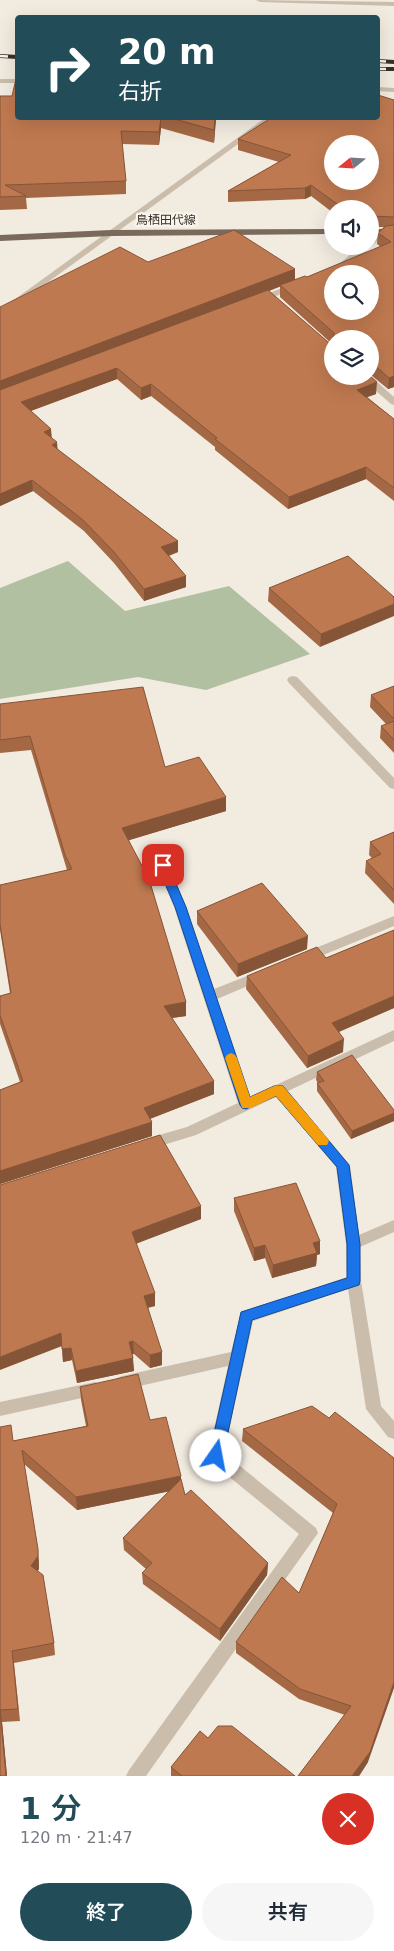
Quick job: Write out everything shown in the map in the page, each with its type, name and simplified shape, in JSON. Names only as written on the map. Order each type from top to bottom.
[{"type":"main road","name":"鳥栖田代線","points":[[0,238],[111,233],[324,232]]},
{"type":"main road","points":[[379,232],[394,232]]},
{"type":"street","points":[[260,0],[394,4]]},
{"type":"street","points":[[0,81],[15,81]]},
{"type":"street","points":[[380,89],[394,90]]},
{"type":"street","points":[[0,314],[267,120]]},
{"type":"street","points":[[379,235],[383,232]]},
{"type":"street","points":[[344,265],[356,255]]},
{"type":"street","points":[[251,302],[272,298],[305,282]]},
{"type":"street","points":[[374,385],[394,402]]},
{"type":"street","points":[[293,680],[394,786]]},
{"type":"street","points":[[157,851],[180,907],[246,1105]]},
{"type":"street","points":[[293,962],[394,920]]},
{"type":"street","points":[[211,996],[275,970]]},
{"type":"street","points":[[133,1149],[191,1131],[394,1035]]},
{"type":"street","points":[[278,1090],[343,1165],[353,1244],[354,1281],[374,1409],[394,1432]]},
{"type":"street","points":[[353,1244],[394,1226]]},
{"type":"street","points":[[135,1776],[310,1533],[216,1456],[246,1316],[354,1281]]},
{"type":"street","points":[[0,1409],[238,1357]]},
{"type":"green space","points":[[68,561],[125,611],[229,586],[310,654],[206,690],[138,677],[0,699],[0,588]]},
{"type":"building","points":[[15,83],[15,120],[161,120],[159,132],[121,131],[126,181],[5,185],[26,196],[0,197],[0,96],[12,96]]},
{"type":"building","points":[[380,96],[394,100],[394,217],[379,216],[379,200],[332,200],[311,185],[305,188],[228,191],[291,155],[238,139],[268,120],[380,120]]},
{"type":"building","points":[[178,120],[215,120],[214,130]]},
{"type":"building","points":[[394,225],[394,376],[389,378],[379,369],[379,330],[331,330],[280,285],[324,270],[324,320],[379,320],[379,265],[336,265],[360,255],[379,255],[379,247],[391,242],[379,232],[386,226]]},
{"type":"building","points":[[234,230],[295,269],[0,381],[0,307],[120,247],[148,262]]},
{"type":"building","points":[[268,290],[324,339],[324,385],[370,385],[357,390],[394,419],[394,488],[366,467],[289,497],[215,439],[217,438],[151,384],[141,388],[117,368],[21,402],[51,429],[44,432],[57,442],[52,445],[178,541],[161,547],[186,576],[144,589],[114,552],[83,520],[32,480],[0,494],[0,390]]},
{"type":"building","points":[[348,556],[394,597],[394,604],[321,634],[269,588]]},
{"type":"building","points":[[394,686],[394,719],[371,695]]},
{"type":"building","points":[[143,687],[165,767],[199,757],[226,797],[122,828],[149,879],[186,1002],[164,1006],[214,1081],[144,1108],[152,1122],[0,1171],[0,1090],[23,1081],[0,1015],[0,996],[11,993],[0,924],[0,885],[72,869],[65,855],[30,736],[0,740],[0,704]]},
{"type":"building","points":[[394,721],[394,740],[381,726]]},
{"type":"building","points":[[394,832],[394,890],[366,861],[381,854],[370,842]]},
{"type":"building","points":[[262,883],[308,936],[238,964],[197,911]]},
{"type":"building","points":[[394,930],[394,996],[332,1023],[344,1039],[308,1056],[247,976],[317,947],[326,958]]},
{"type":"building","points":[[352,1055],[394,1110],[394,1113],[352,1131],[317,1083],[324,1081],[317,1072]]},
{"type":"building","points":[[160,1135],[201,1206],[132,1232],[155,1293],[144,1296],[162,1352],[150,1355],[133,1341],[129,1342],[133,1358],[76,1371],[71,1348],[62,1349],[61,1333],[0,1357],[0,1185]]},
{"type":"building","points":[[296,1183],[320,1241],[313,1243],[317,1253],[273,1265],[265,1245],[254,1248],[234,1198]]},
{"type":"building","points":[[138,1374],[150,1420],[166,1417],[181,1476],[76,1497],[22,1450],[38,1549],[38,1556],[31,1566],[43,1575],[54,1643],[12,1651],[18,1709],[0,1710],[0,1427],[11,1425],[13,1441],[88,1426],[80,1387]]},
{"type":"building","points":[[312,1406],[329,1418],[335,1412],[394,1458],[394,1682],[370,1752],[352,1776],[298,1776],[351,1706],[300,1689],[236,1642],[282,1577],[299,1593],[337,1504],[243,1429]]},
{"type":"building","points":[[181,1479],[185,1495],[191,1490],[268,1563],[220,1629],[142,1573],[152,1563],[123,1538]]},
{"type":"building","points":[[0,1710],[6,1776],[0,1776]]},
{"type":"building","points":[[218,1726],[232,1726],[295,1776],[182,1776],[171,1767],[200,1731],[208,1738]]},
{"type":"railway","points":[[0,56],[15,57]]},
{"type":"railway","points":[[380,61],[394,62]]},
{"type":"railway","points":[[380,69],[394,69]]},
{"type":"slow traffic","points":[[231,1058],[246,1105],[278,1090],[323,1141]]},
{"type":"route","points":[[163,865],[180,907],[211,996],[246,1105],[278,1090],[343,1165],[353,1244],[354,1281],[246,1316],[216,1456]]}]
